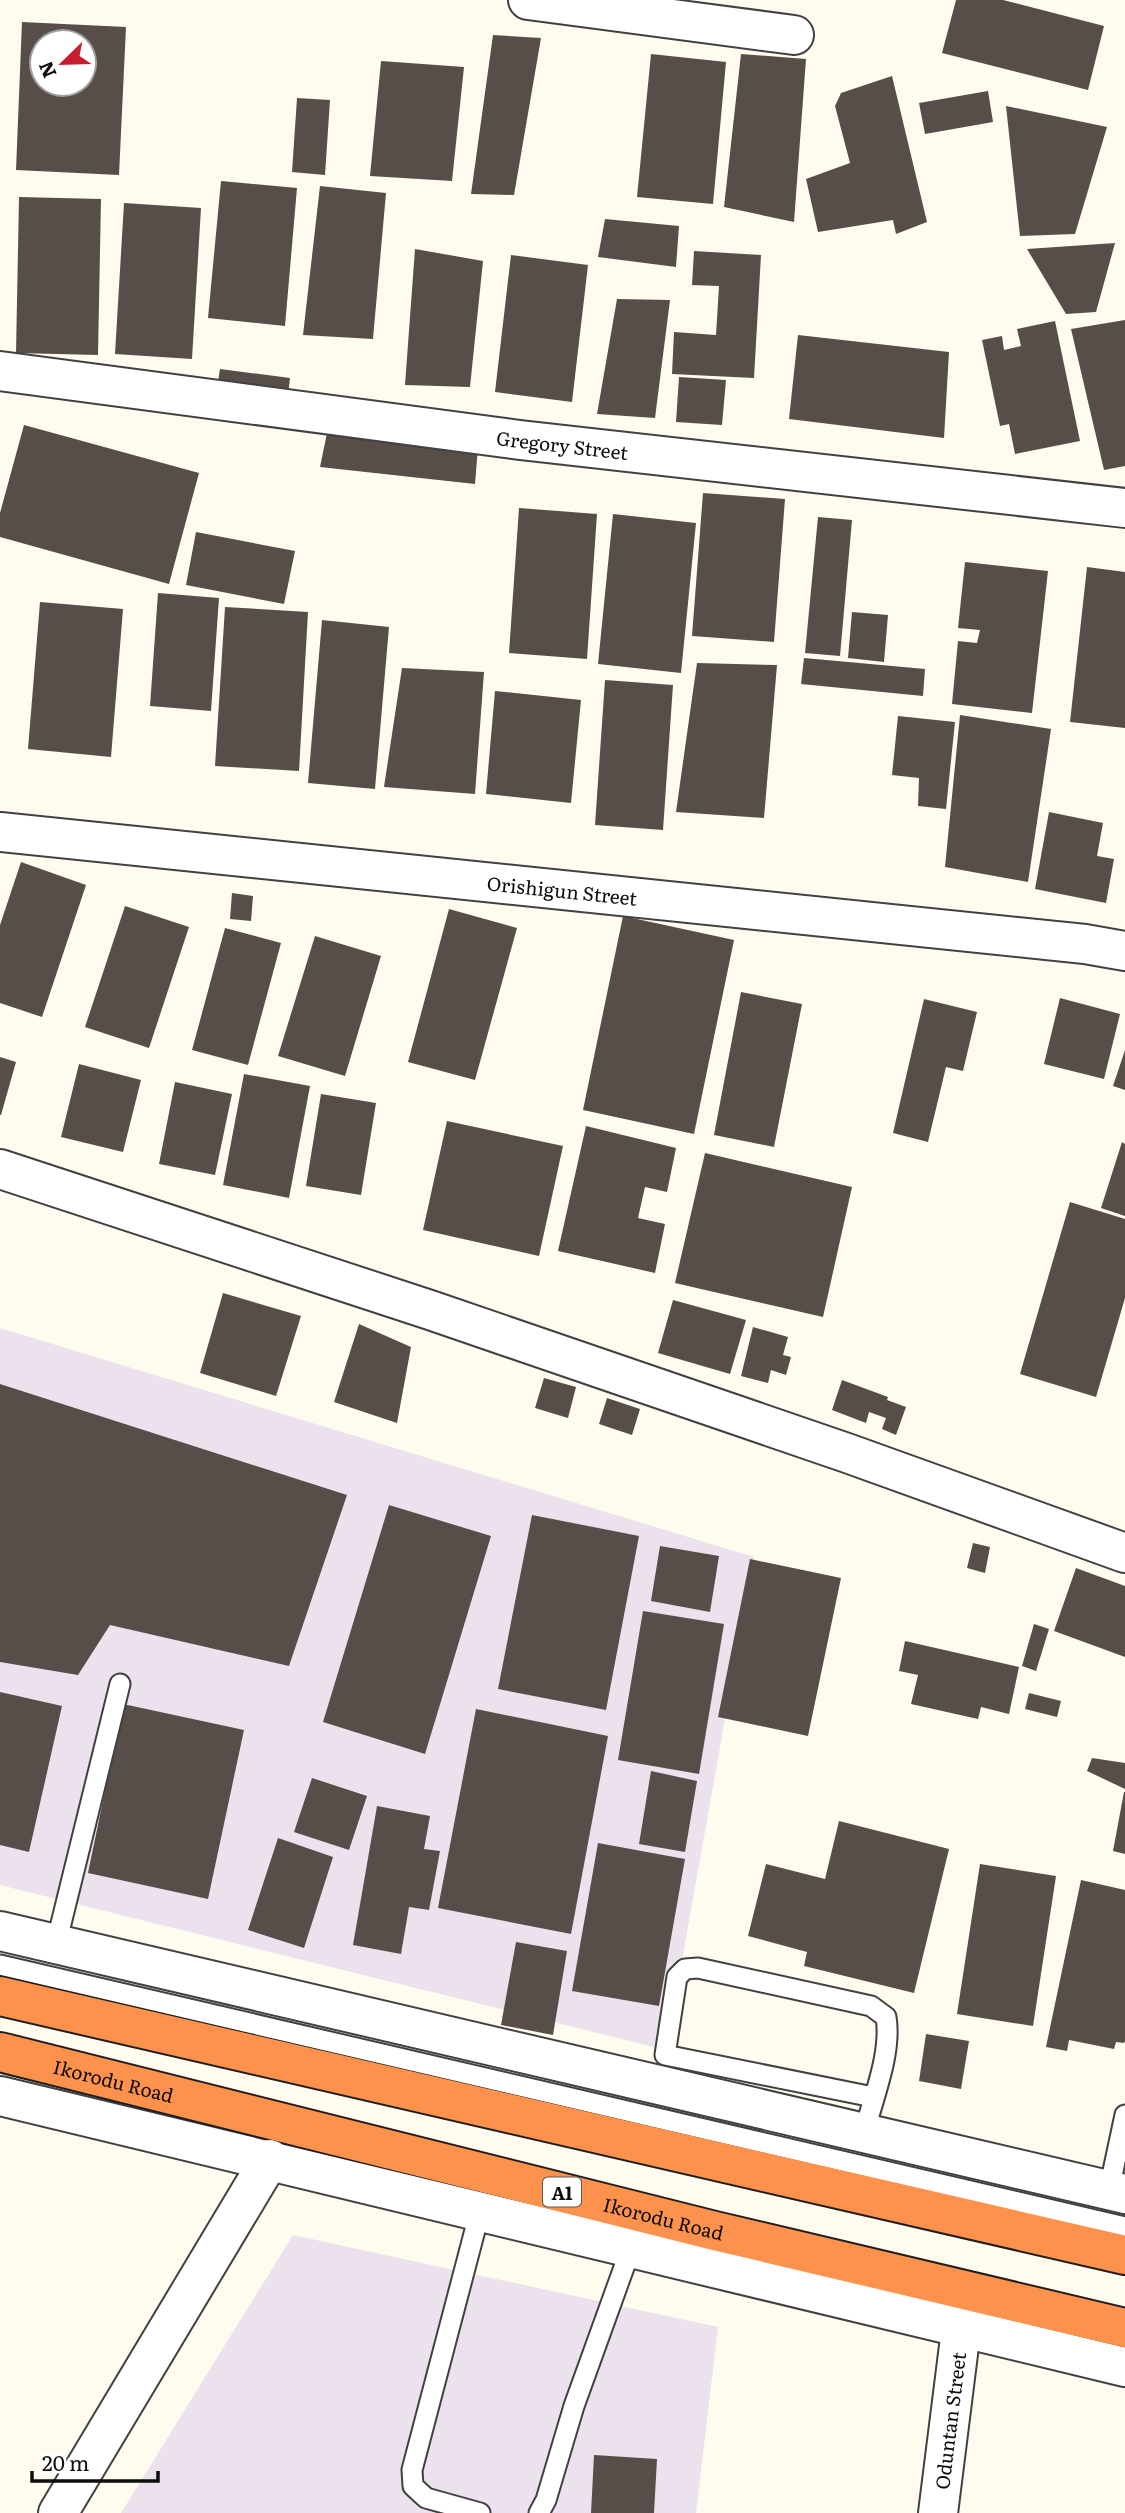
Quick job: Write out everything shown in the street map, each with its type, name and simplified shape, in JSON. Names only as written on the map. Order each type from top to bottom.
[{"type":"highway","points":[[0,1996],[1125,2255]]},
{"type":"highway","name":"Ikorodu Road","points":[[0,2052],[529,2184],[1125,2328]]},
{"type":"street","points":[[528,0],[794,34]]},
{"type":"street","name":"Gregory Street","points":[[0,372],[520,440],[1125,508]]},
{"type":"street","name":"Orishigun Street","points":[[0,832],[607,892],[845,921],[1086,944],[1125,951]]},
{"type":"street","points":[[0,1169],[443,1314],[848,1453],[1125,1553]]},
{"type":"street","points":[[0,1931],[868,2115],[1117,2192]]},
{"type":"street","name":"Ikorodu Road","points":[[0,2096],[270,2159],[961,2330],[1125,2367]]},
{"type":"street","points":[[58,2513],[253,2193],[270,2159]]},
{"type":"street","points":[[521,2221],[529,2184]]},
{"type":"street","points":[[907,2316],[915,2278]]},
{"type":"street","name":"Oduntan Street","points":[[938,2513],[961,2330]]},
{"type":"lane","points":[[57,1944],[120,1684]]},
{"type":"lane","points":[[0,1965],[1125,2227]]},
{"type":"lane","points":[[664,2071],[677,1977],[685,1969],[698,1968],[871,2006],[886,2017],[888,2032],[868,2115]]},
{"type":"lane","points":[[1117,2192],[1125,2115]]},
{"type":"lane","points":[[480,2211],[412,2470],[413,2486],[426,2498],[480,2513]]},
{"type":"lane","points":[[539,2513],[547,2500],[574,2406],[631,2248]]},
{"type":"shaded area","points":[[0,1328],[754,1557],[666,2050],[0,1885]]},
{"type":"shaded area","points":[[293,2235],[718,2327],[696,2513],[121,2513]]},
{"type":"building","points":[[956,0],[1003,0],[1104,26],[1088,90],[942,53]]},
{"type":"building","points":[[22,22],[126,27],[119,175],[16,170]]},
{"type":"building","points":[[493,35],[541,38],[514,195],[471,194]]},
{"type":"building","points":[[651,54],[726,62],[713,204],[637,197]]},
{"type":"building","points":[[741,54],[806,59],[794,222],[724,207]]},
{"type":"building","points":[[381,61],[464,67],[452,181],[370,176]]},
{"type":"building","points":[[892,76],[927,222],[896,234],[893,220],[818,232],[806,179],[850,163],[835,106],[841,93]]},
{"type":"building","points":[[988,91],[993,122],[925,134],[919,103]]},
{"type":"building","points":[[297,98],[330,100],[325,175],[292,172]]},
{"type":"building","points":[[1006,106],[1107,127],[1075,234],[1020,236]]},
{"type":"building","points":[[221,181],[297,188],[285,326],[208,318]]},
{"type":"building","points":[[320,186],[386,193],[373,339],[303,335]]},
{"type":"building","points":[[19,197],[101,199],[98,355],[16,353]]},
{"type":"building","points":[[124,203],[201,208],[192,359],[115,354]]},
{"type":"building","points":[[605,219],[679,226],[676,267],[598,257]]},
{"type":"building","points":[[1115,243],[1096,312],[1066,314],[1027,249]]},
{"type":"building","points":[[415,249],[483,261],[470,387],[405,385]]},
{"type":"building","points":[[694,251],[761,255],[754,378],[672,374],[674,332],[716,335],[719,286],[692,285]]},
{"type":"building","points":[[511,255],[588,265],[572,402],[495,392]]},
{"type":"building","points":[[617,299],[670,300],[655,418],[597,414]]},
{"type":"building","points":[[1125,320],[1125,466],[1104,470],[1071,329]]},
{"type":"building","points":[[1055,321],[1080,441],[1015,454],[1009,424],[1000,426],[982,340],[1002,336],[1004,350],[1021,346],[1017,329]]},
{"type":"building","points":[[798,335],[949,352],[944,438],[789,419]]},
{"type":"building","points":[[220,369],[290,378],[287,403],[216,394]]},
{"type":"building","points":[[679,377],[726,380],[722,425],[676,422]]},
{"type":"building","points":[[24,425],[199,473],[169,584],[0,537],[0,513]]},
{"type":"building","points":[[327,433],[478,447],[475,484],[320,467]]},
{"type":"building","points":[[703,493],[785,499],[774,642],[692,636]]},
{"type":"building","points":[[519,508],[597,514],[587,659],[509,653]]},
{"type":"building","points":[[613,514],[696,523],[681,673],[598,664]]},
{"type":"building","points":[[818,517],[852,520],[840,656],[805,653]]},
{"type":"building","points":[[196,532],[295,551],[284,604],[186,585]]},
{"type":"building","points":[[965,562],[1048,571],[1032,713],[952,704],[958,641],[977,643],[980,630],[958,628]]},
{"type":"building","points":[[1087,567],[1125,572],[1125,728],[1070,722]]},
{"type":"building","points":[[158,593],[219,598],[211,711],[150,706]]},
{"type":"building","points":[[40,602],[123,609],[111,757],[28,749]]},
{"type":"building","points":[[225,607],[308,612],[299,771],[215,766]]},
{"type":"building","points":[[852,612],[888,615],[884,662],[848,658]]},
{"type":"building","points":[[322,620],[389,627],[375,789],[308,783]]},
{"type":"building","points":[[804,658],[925,669],[923,696],[801,684]]},
{"type":"building","points":[[697,663],[777,665],[764,818],[676,812]]},
{"type":"building","points":[[402,668],[484,672],[475,794],[384,787]]},
{"type":"building","points":[[605,680],[673,685],[663,830],[595,825]]},
{"type":"building","points":[[495,691],[581,700],[571,803],[486,794]]},
{"type":"building","points":[[960,715],[1051,729],[1028,882],[945,867]]},
{"type":"building","points":[[898,716],[955,722],[946,809],[918,806],[919,778],[892,775]]},
{"type":"building","points":[[1049,812],[1103,823],[1097,856],[1114,859],[1106,903],[1035,889]]},
{"type":"building","points":[[21,862],[86,885],[42,1017],[0,1003],[0,925]]},
{"type":"building","points":[[232,893],[253,896],[251,921],[230,919]]},
{"type":"building","points":[[125,906],[189,927],[149,1048],[85,1027]]},
{"type":"building","points":[[449,909],[517,928],[475,1080],[408,1062]]},
{"type":"building","points":[[623,916],[734,940],[694,1134],[583,1110]]},
{"type":"building","points":[[225,928],[281,943],[248,1065],[192,1050]]},
{"type":"building","points":[[315,936],[381,956],[345,1076],[278,1056]]},
{"type":"building","points":[[741,992],[802,1004],[774,1147],[714,1135]]},
{"type":"building","points":[[1060,998],[1120,1014],[1104,1079],[1044,1064]]},
{"type":"building","points":[[924,999],[977,1012],[963,1071],[946,1067],[928,1142],[893,1133]]},
{"type":"building","points":[[1125,1050],[1125,1090],[1113,1086]]},
{"type":"building","points":[[0,1057],[16,1062],[1,1115],[0,1115]]},
{"type":"building","points":[[79,1064],[141,1080],[123,1152],[61,1137]]},
{"type":"building","points":[[244,1074],[310,1086],[289,1198],[223,1185]]},
{"type":"building","points":[[175,1082],[232,1094],[215,1175],[159,1164]]},
{"type":"building","points":[[321,1094],[376,1103],[361,1195],[306,1186]]},
{"type":"building","points":[[447,1121],[563,1146],[539,1256],[423,1230]]},
{"type":"building","points":[[586,1126],[676,1148],[667,1192],[645,1187],[638,1218],[665,1224],[655,1273],[558,1251]]},
{"type":"building","points":[[1122,1142],[1125,1144],[1125,1216],[1101,1208]]},
{"type":"building","points":[[705,1153],[852,1187],[823,1317],[675,1283]]},
{"type":"building","points":[[1070,1202],[1125,1219],[1125,1298],[1096,1397],[1020,1374]]},
{"type":"building","points":[[223,1293],[301,1316],[276,1396],[200,1373]]},
{"type":"building","points":[[673,1300],[746,1320],[730,1374],[658,1353]]},
{"type":"building","points":[[359,1324],[411,1347],[397,1423],[334,1402]]},
{"type":"building","points":[[753,1327],[788,1337],[783,1355],[791,1357],[786,1375],[771,1370],[768,1383],[741,1376]]},
{"type":"building","points":[[544,1378],[576,1387],[568,1418],[535,1408]]},
{"type":"building","points":[[842,1380],[888,1397],[887,1400],[906,1407],[896,1435],[882,1429],[886,1418],[869,1412],[866,1423],[832,1410]]},
{"type":"building","points":[[0,1384],[347,1495],[289,1666],[110,1625],[78,1675],[0,1662]]},
{"type":"building","points":[[607,1398],[640,1409],[632,1435],[599,1424]]},
{"type":"building","points":[[389,1505],[491,1536],[425,1754],[323,1722]]},
{"type":"building","points":[[532,1515],[639,1536],[606,1710],[498,1689]]},
{"type":"building","points":[[973,1543],[990,1547],[985,1573],[967,1568]]},
{"type":"building","points":[[660,1546],[719,1556],[710,1612],[651,1601]]},
{"type":"building","points":[[750,1559],[841,1578],[808,1736],[718,1717]]},
{"type":"building","points":[[1076,1568],[1125,1586],[1125,1657],[1054,1631]]},
{"type":"building","points":[[643,1611],[724,1624],[699,1774],[618,1760]]},
{"type":"building","points":[[1034,1624],[1049,1629],[1036,1671],[1022,1666]]},
{"type":"building","points":[[905,1641],[1019,1667],[1009,1714],[981,1707],[978,1719],[911,1704],[918,1675],[899,1671]]},
{"type":"building","points":[[0,1692],[62,1706],[29,1852],[0,1845]]},
{"type":"building","points":[[1029,1693],[1061,1701],[1057,1717],[1025,1709]]},
{"type":"building","points":[[123,1704],[244,1730],[208,1899],[88,1873]]},
{"type":"building","points":[[476,1709],[608,1736],[571,1934],[438,1908]]},
{"type":"building","points":[[1092,1758],[1125,1763],[1125,1789],[1087,1771]]},
{"type":"building","points":[[651,1771],[697,1781],[685,1852],[639,1844]]},
{"type":"building","points":[[312,1778],[367,1796],[349,1850],[294,1832]]},
{"type":"building","points":[[1125,1792],[1125,1854],[1113,1851]]},
{"type":"building","points":[[377,1806],[430,1816],[424,1849],[440,1851],[429,1910],[409,1907],[401,1954],[353,1945]]},
{"type":"building","points":[[839,1821],[949,1849],[914,1993],[804,1966],[807,1952],[748,1936],[766,1864],[825,1879]]},
{"type":"building","points":[[278,1838],[333,1857],[304,1948],[248,1930]]},
{"type":"building","points":[[598,1843],[685,1859],[659,2006],[572,1991]]},
{"type":"building","points":[[980,1864],[1056,1876],[1033,2026],[957,2014]]},
{"type":"building","points":[[1081,1880],[1125,1890],[1125,2041],[1116,2042],[1114,2049],[1069,2040],[1067,2051],[1046,2047]]},
{"type":"building","points":[[516,1942],[567,1951],[553,2035],[501,2025]]},
{"type":"building","points":[[926,2034],[969,2041],[961,2089],[919,2081]]},
{"type":"building","points":[[594,2455],[657,2459],[654,2513],[591,2513]]}]
